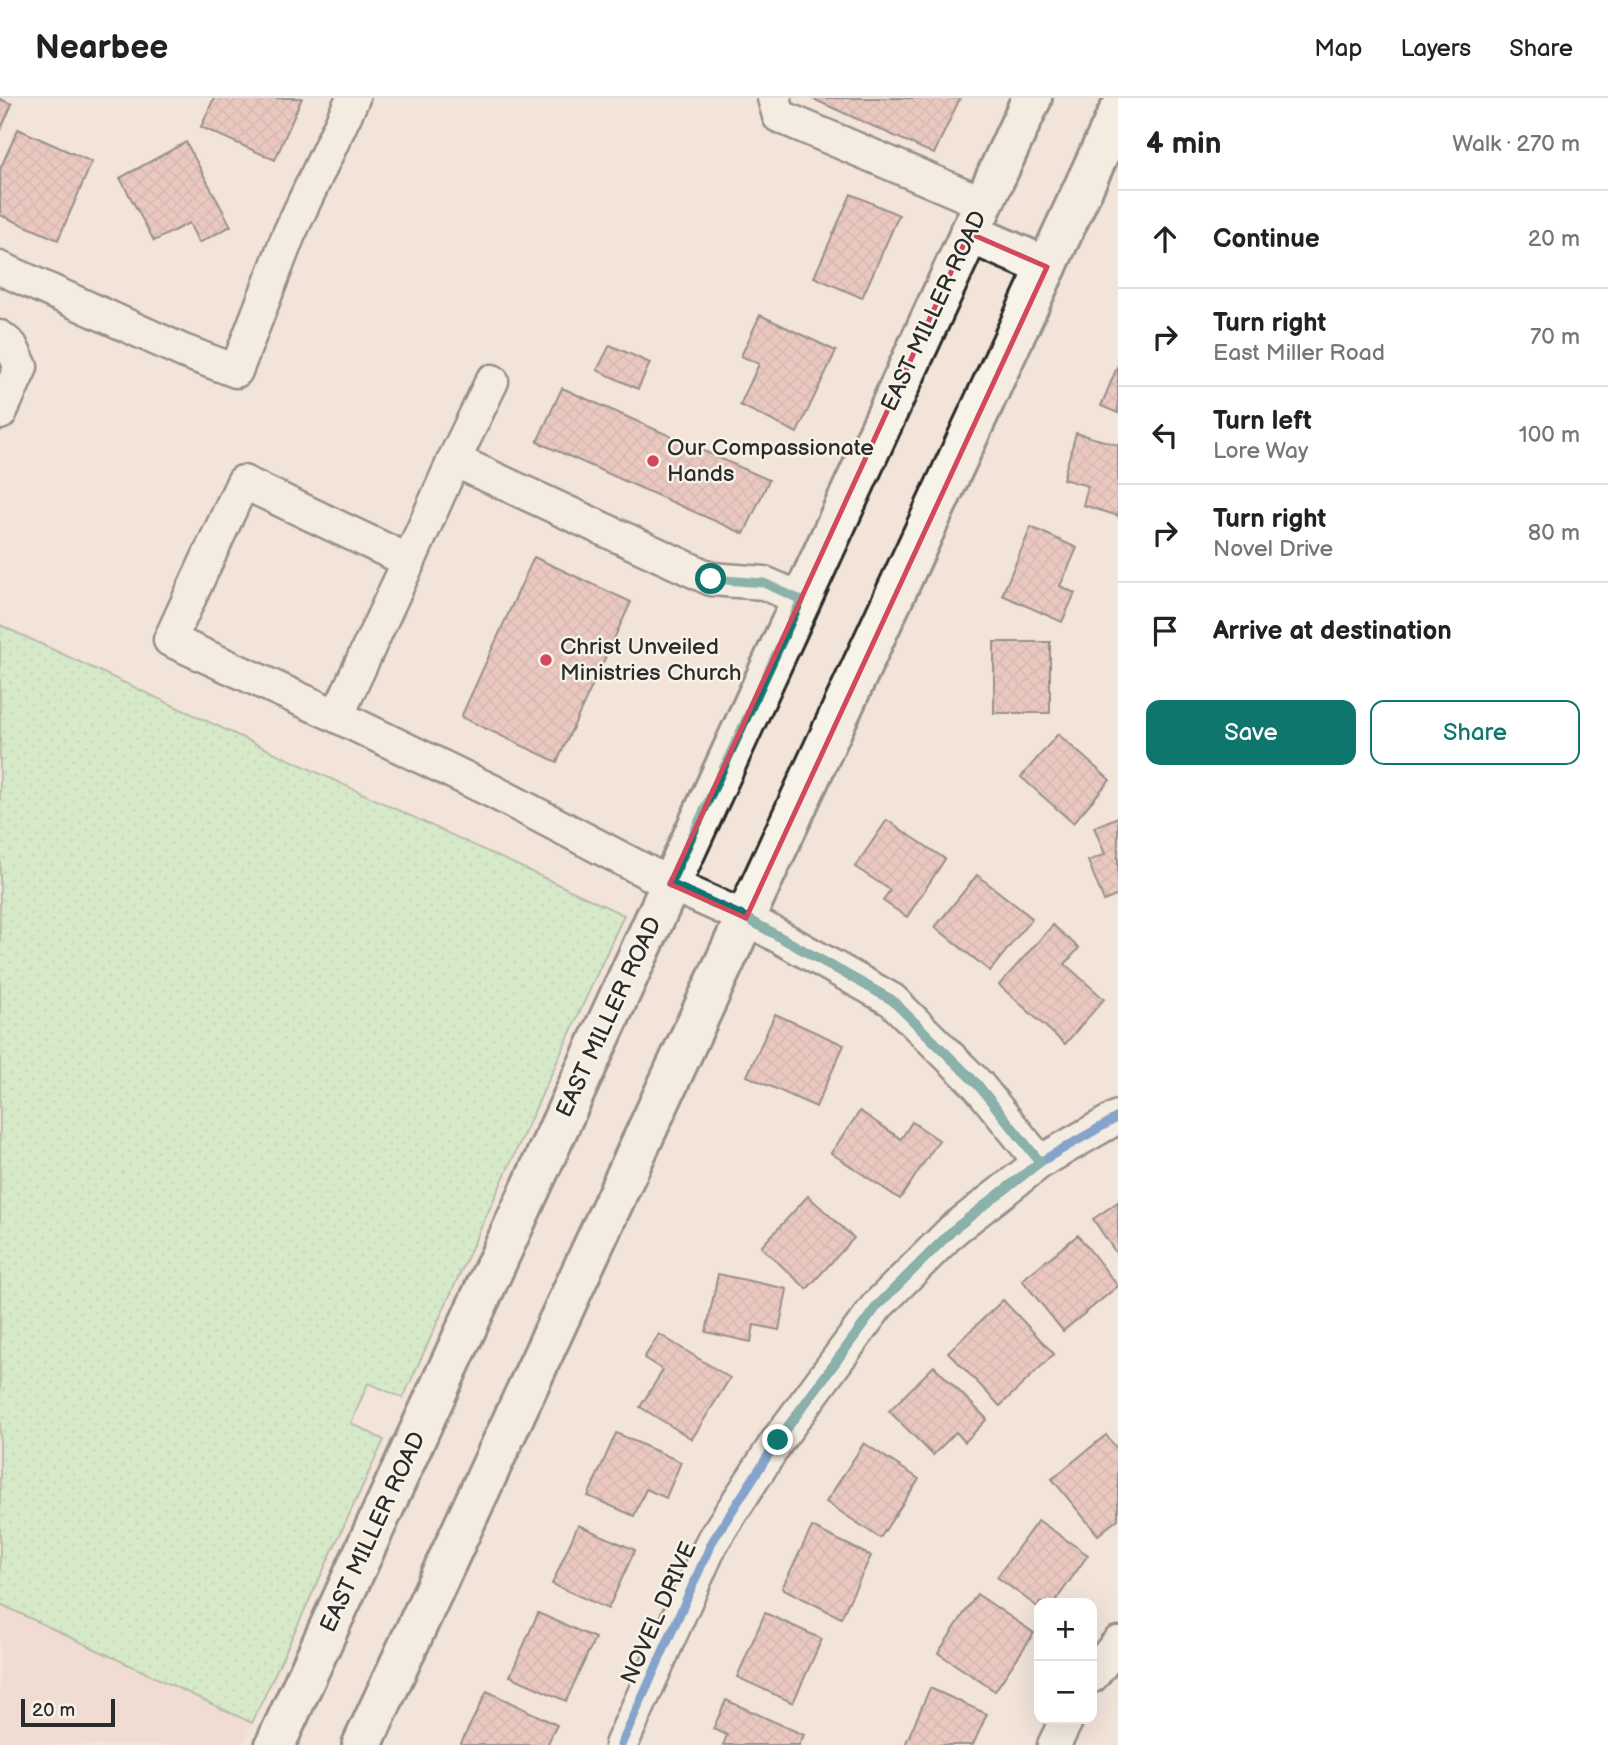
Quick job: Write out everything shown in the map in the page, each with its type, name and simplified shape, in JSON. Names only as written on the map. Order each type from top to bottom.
[{"type":"main road","name":"EAST MILLER ROAD","points":[[275,1745],[1031,98]]},
{"type":"main road","points":[[362,1745],[1118,113]]},
{"type":"main road","points":[[976,218],[1047,267]]},
{"type":"street","points":[[0,268],[183,351],[236,371],[289,234],[353,98]]},
{"type":"street","points":[[774,98],[779,116],[976,218]]},
{"type":"street","points":[[0,337],[11,346],[20,368],[0,413]]},
{"type":"street","points":[[337,716],[492,381]]},
{"type":"street","points":[[454,460],[711,579],[764,583],[801,600]]},
{"type":"street","points":[[409,561],[243,482],[170,639],[496,793],[670,884],[746,918],[892,1000],[978,1085],[1040,1162]]},
{"type":"street","name":"NOVEL DRIVE","points":[[621,1745],[712,1542],[778,1440],[877,1306],[953,1230],[1040,1162],[1118,1117]]},
{"type":"street","points":[[1097,1670],[1118,1643]]},
{"type":"street","points":[[1054,1745],[1064,1724]]},
{"type":"highlighted area","points":[[969,233],[1047,267],[746,918],[670,884]]},
{"type":"shaded area","points":[[0,1604],[252,1723],[242,1745],[0,1745]]},
{"type":"green space","points":[[0,625],[624,915],[403,1398],[368,1383],[351,1423],[384,1440],[252,1723],[0,1604]]},
{"type":"building","points":[[214,98],[302,98],[275,160],[201,127]]},
{"type":"building","points":[[811,98],[960,98],[934,154]]},
{"type":"building","points":[[0,99],[12,104],[0,131]]},
{"type":"building","points":[[18,129],[92,162],[58,240],[0,215],[0,169]]},
{"type":"building","points":[[186,142],[231,226],[199,243],[189,223],[154,241],[120,178]]},
{"type":"building","points":[[851,194],[899,215],[862,298],[814,277]]},
{"type":"building","points":[[760,315],[836,351],[797,433],[740,405],[759,364],[741,356]]},
{"type":"building","points":[[610,345],[650,363],[638,389],[597,370]]},
{"type":"building","points":[[1118,365],[1118,413],[1101,406]]},
{"type":"building","name":"Our Compassionate Hands","points":[[562,388],[769,480],[744,534],[537,442]]},
{"type":"building","points":[[1076,433],[1118,445],[1118,516],[1083,505],[1088,486],[1063,479]]},
{"type":"building","points":[[1031,527],[1077,548],[1060,586],[1075,593],[1062,622],[1002,595]]},
{"type":"building","name":"Christ Unveiled Ministries Church","points":[[534,557],[631,602],[557,762],[461,717]]},
{"type":"building","points":[[994,642],[1050,642],[1050,713],[994,713]]},
{"type":"building","points":[[1058,734],[1110,780],[1073,823],[1021,777]]},
{"type":"building","points":[[1118,817],[1118,895],[1104,901],[1088,861],[1105,854],[1094,827]]},
{"type":"building","points":[[887,820],[945,859],[907,917],[883,901],[890,890],[855,867]]},
{"type":"building","points":[[977,875],[1032,918],[990,971],[935,927]]},
{"type":"building","points":[[1053,925],[1079,948],[1065,964],[1104,999],[1065,1044],[999,985]]},
{"type":"building","points":[[775,1014],[844,1045],[816,1107],[747,1076]]},
{"type":"building","points":[[860,1111],[901,1139],[912,1122],[939,1140],[900,1199],[831,1153]]},
{"type":"building","points":[[808,1196],[854,1238],[807,1289],[761,1247]]},
{"type":"building","points":[[1118,1202],[1118,1256],[1093,1219]]},
{"type":"building","points":[[1078,1235],[1118,1286],[1063,1331],[1022,1280]]},
{"type":"building","points":[[718,1274],[787,1289],[779,1330],[754,1325],[751,1342],[706,1332]]},
{"type":"building","points":[[1003,1300],[1054,1354],[1000,1406],[948,1352]]},
{"type":"building","points":[[659,1334],[730,1378],[692,1439],[640,1407],[663,1370],[644,1358]]},
{"type":"building","points":[[934,1366],[987,1419],[965,1442],[956,1432],[933,1455],[889,1411]]},
{"type":"building","points":[[616,1433],[681,1462],[666,1498],[646,1489],[634,1516],[588,1496]]},
{"type":"building","points":[[1106,1435],[1118,1450],[1118,1519],[1098,1535],[1052,1479]]},
{"type":"building","points":[[864,1443],[919,1479],[880,1538],[826,1502]]},
{"type":"building","points":[[1038,1520],[1088,1555],[1058,1598],[1034,1598],[1034,1604],[997,1577]]},
{"type":"building","points":[[578,1525],[635,1550],[608,1609],[552,1584]]},
{"type":"building","points":[[812,1527],[871,1556],[841,1618],[782,1588]]},
{"type":"building","points":[[977,1594],[1034,1633],[995,1691],[938,1653]]},
{"type":"building","points":[[538,1613],[595,1638],[566,1701],[510,1676]]},
{"type":"building","points":[[765,1613],[822,1639],[793,1703],[737,1677]]},
{"type":"building","points":[[930,1688],[987,1714],[973,1745],[905,1745]]},
{"type":"building","points":[[487,1691],[557,1725],[547,1745],[460,1745]]},
{"type":"building","points":[[726,1700],[804,1735],[799,1745],[723,1745],[727,1735],[713,1729]]},
{"type":"cycle path","points":[[670,884],[746,918],[892,1000],[978,1085],[1040,1162]]},
{"type":"cycle path","points":[[621,1745],[712,1542],[778,1440],[877,1306],[953,1230],[1040,1162],[1118,1117]]},
{"type":"place","name":"Our Compassionate Hands","points":[[653,461]]},
{"type":"place","name":"Christ Unveiled Ministries Church","points":[[546,660]]},
{"type":"route","points":[[711,579],[764,583],[801,600],[670,884],[746,918],[892,1000],[978,1085],[1040,1162],[953,1230],[877,1306],[778,1440]]}]
